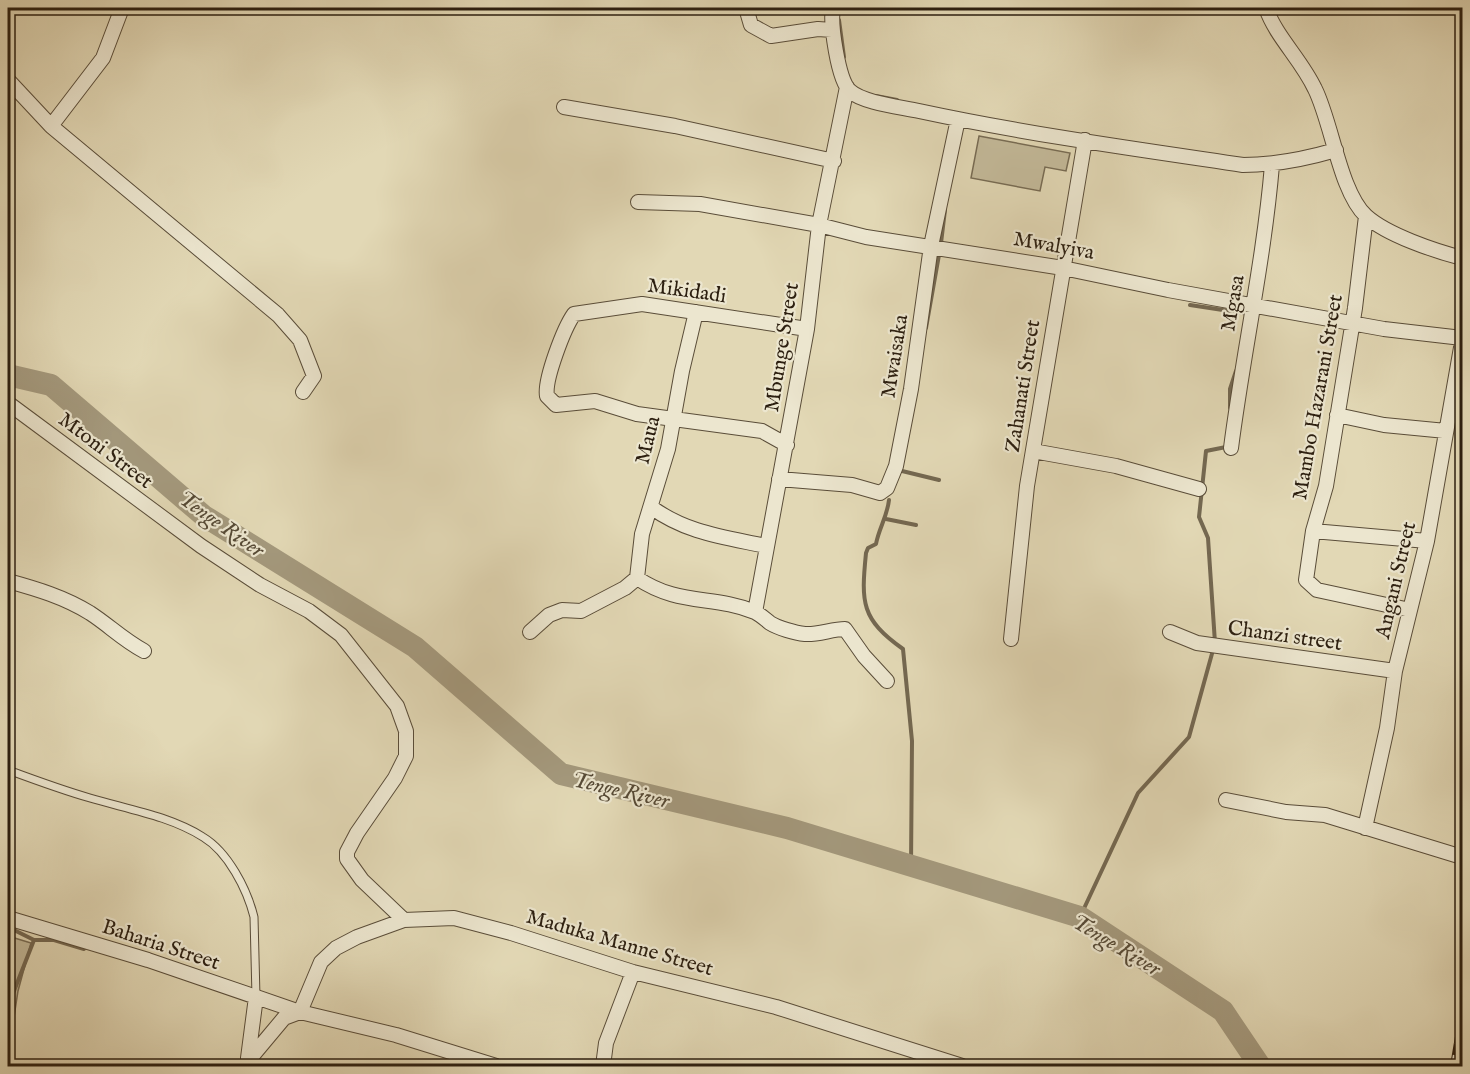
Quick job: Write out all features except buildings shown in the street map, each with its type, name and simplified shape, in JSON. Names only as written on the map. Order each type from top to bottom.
[{"type":"street","points":[[51,126],[103,58],[122,8]]},
{"type":"street","points":[[746,8],[751,25],[771,36],[818,29],[832,30]]},
{"type":"street","points":[[833,8],[832,30],[847,87],[856,95],[890,105],[958,119],[1243,165],[1272,165],[1336,150]]},
{"type":"street","points":[[1266,8],[1274,29],[1296,54],[1316,89],[1355,200],[1365,216],[1412,240],[1462,258]]},
{"type":"street","points":[[8,80],[51,126],[278,315],[295,332],[314,376],[303,392]]},
{"type":"street","name":"Mbunge Street","points":[[755,612],[807,329],[819,225],[834,162],[847,87]]},
{"type":"street","points":[[564,107],[675,126],[834,162]]},
{"type":"street","name":"Mwaisaka","points":[[779,479],[852,485],[880,493],[887,488],[896,466],[911,389],[931,246],[958,119]]},
{"type":"street","name":"Zahanati Street","points":[[1011,639],[1019,548],[1033,451],[1085,140]]},
{"type":"street","name":"Mgasa","points":[[1231,448],[1272,165]]},
{"type":"street","name":"Mwalyiva","points":[[638,202],[700,204],[819,225],[866,237],[1063,267],[1253,305],[1462,340]]},
{"type":"street","name":"Mambo Hazarani Street","points":[[1365,216],[1352,322],[1326,486],[1313,531],[1306,580],[1317,591],[1410,610]]},
{"type":"street","name":"Mikidadi","points":[[674,419],[637,414],[595,402],[560,405],[549,400],[546,392],[547,377],[566,325],[574,314],[630,304],[807,329]]},
{"type":"street","name":"Maua","points":[[637,578],[642,534],[674,419],[682,371],[696,312]]},
{"type":"street","name":"Angani Street","points":[[1365,828],[1387,728],[1395,671],[1427,541],[1462,340]]},
{"type":"street","name":"Mtoni Street","points":[[8,403],[192,540],[260,585],[309,611],[340,635],[397,706],[406,731],[406,756],[395,778],[357,833],[347,852],[347,859],[362,880],[404,920]]},
{"type":"street","points":[[1337,414],[1384,425],[1446,431]]},
{"type":"street","points":[[674,419],[762,431],[787,445]]},
{"type":"street","points":[[1033,451],[1116,466],[1200,489]]},
{"type":"street","points":[[651,507],[671,522],[701,533],[766,546]]},
{"type":"street","points":[[1313,531],[1427,541]]},
{"type":"street","points":[[530,632],[549,615],[562,610],[581,611],[625,588],[637,578],[674,597],[708,600],[755,612],[772,624],[806,634],[844,628],[864,656],[887,681]]},
{"type":"street","points":[[8,581],[69,600],[93,615],[121,639],[144,651]]},
{"type":"street","name":"Chanzi street","points":[[1170,632],[1197,643],[1395,671]]},
{"type":"street","points":[[1226,801],[1286,812],[1326,815],[1462,857]]},
{"type":"street","name":"Baharia Street","points":[[8,918],[148,960],[300,1012],[396,1035],[496,1066]]},
{"type":"street","name":"Maduka Manne Street","points":[[300,1012],[321,962],[336,948],[357,937],[404,920],[454,918],[511,933],[633,972],[776,1007],[962,1066]]},
{"type":"street","points":[[603,1066],[606,1042],[633,972]]},
{"type":"street","points":[[248,1064],[256,997]]},
{"type":"street","points":[[248,1064],[284,1018],[300,1012]]},
{"type":"lane","points":[[8,770],[75,794],[185,827],[205,838],[215,848],[245,892],[251,906],[254,917],[256,997]]},
{"type":"shaded area","points":[[979,136],[1070,153],[1066,171],[1045,167],[1040,191],[971,178]]},
{"type":"shaded area","points":[[8,936],[31,943],[18,991],[8,1056]]},
{"type":"waterway","points":[[839,20],[844,57]]},
{"type":"waterway","points":[[876,96],[897,100]]},
{"type":"waterway","points":[[941,243],[945,210]]},
{"type":"waterway","points":[[926,328],[939,255]]},
{"type":"waterway","points":[[1190,305],[1249,314]]},
{"type":"waterway","points":[[1230,408],[1230,389],[1236,371]]},
{"type":"waterway","name":"Tenge River","points":[[8,375],[51,385],[204,516],[415,647],[561,774],[787,828],[1080,917],[1223,1011],[1260,1066]]},
{"type":"waterway","points":[[1215,643],[1208,538],[1199,517],[1206,451],[1226,447],[1226,445]]},
{"type":"waterway","points":[[898,470],[939,480]]},
{"type":"waterway","points":[[889,500],[876,544],[868,548],[866,553],[864,597],[872,619],[889,638],[903,649],[912,741],[911,867]]},
{"type":"waterway","points":[[886,519],[916,525]]},
{"type":"waterway","points":[[1080,917],[1138,793],[1189,737],[1213,650]]},
{"type":"waterway","points":[[8,927],[34,940],[54,940],[84,949]]},
{"type":"waterway","points":[[8,1017],[12,996],[34,940]]},
{"type":"railway","points":[[1453,1066],[1462,1013]]}]
